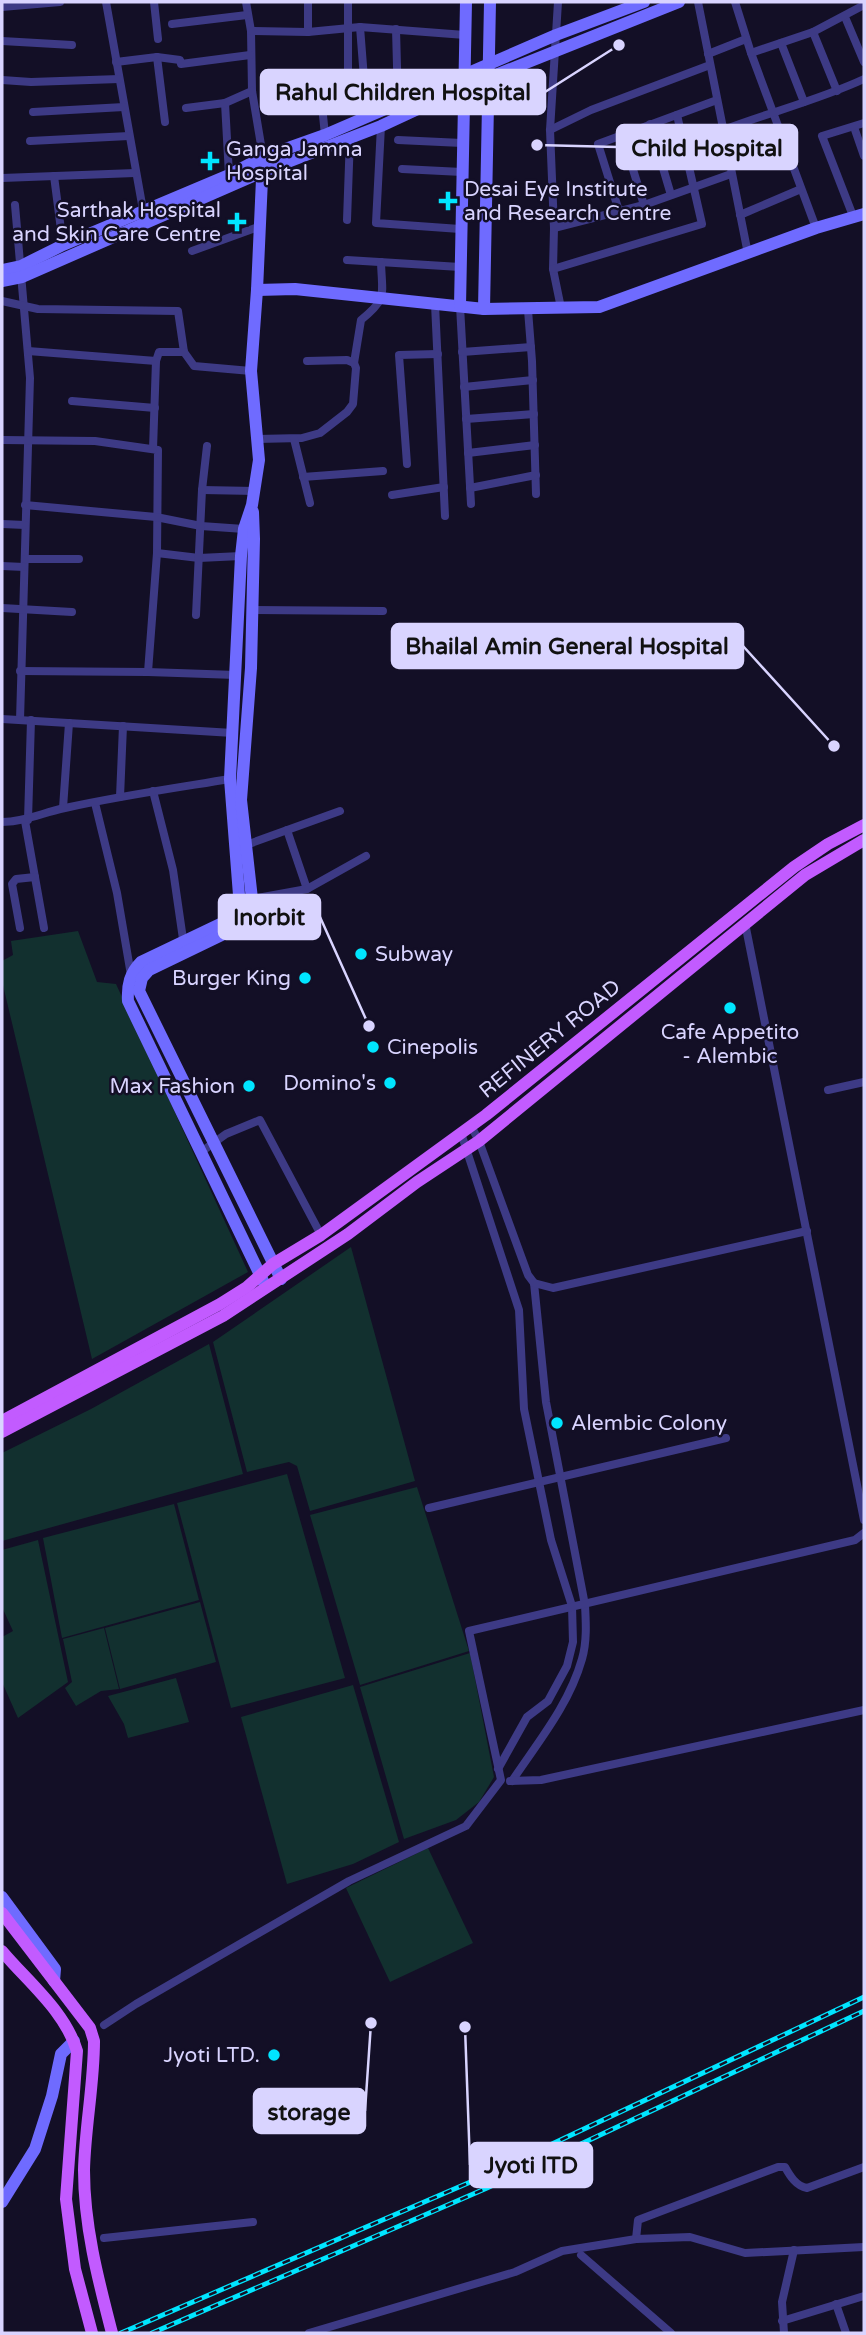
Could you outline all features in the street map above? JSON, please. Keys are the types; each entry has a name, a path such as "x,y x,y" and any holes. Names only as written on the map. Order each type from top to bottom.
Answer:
{"main road":[{"name":"REFINERY ROAD","path":"2,1428 223,1316 348,1234 417,1182 479,1141 736,924 814,853 864,825"},
{"name":"REFINERY ROAD","path":"2,1428 220,1304 273,1264 321,1235 466,1129 736,924 816,867 864,840"},
{"path":"2,1913 90,2028 94,2042 84,2170 95,2271 112,2333"},
{"path":"2,1951 56,2011 74,2041 77,2065 66,2199 75,2269 92,2333"}],"street":[{"path":"2,7 60,2"},
{"path":"106,2 143,210"},
{"path":"154,2 158,39"},
{"path":"246,2 251,31 252,91 263,157 251,371 259,460 241,556 230,779 240,908 231,919 184,946 149,971 142,978 139,991 281,1279"},
{"path":"307,2 307,32"},
{"path":"325,135 320,86 348,86 348,2"},
{"path":"466,2 460,306 471,504"},
{"path":"484,309 489,2"},
{"path":"558,2 550,130 553,269 561,308"},
{"path":"2,281 262,172 381,126 463,82 488,64 644,2"},
{"path":"2,270 22,272 63,245 229,175 263,157 325,135 398,103 463,82 488,78 679,2"},
{"path":"698,2 748,254"},
{"path":"735,2 751,53 816,228"},
{"path":"751,53 813,32 864,5"},
{"path":"172,24 247,15"},
{"path":"845,17 864,62"},
{"path":"251,31 307,32 360,27 465,35"},
{"path":"360,27 367,117"},
{"path":"396,29 398,103"},
{"path":"813,32 837,91"},
{"path":"708,54 746,39"},
{"path":"2,41 72,45"},
{"path":"781,43 804,102"},
{"path":"116,62 158,57 180,60 181,64 250,55"},
{"path":"158,57 165,122"},
{"path":"550,130 592,110 710,65"},
{"path":"2,80 31,82 119,79"},
{"path":"723,130 772,111 837,91 864,79"},
{"path":"186,108 225,103 252,91"},
{"path":"619,211 598,144 717,100"},
{"path":"225,103 229,175"},
{"path":"33,112 124,107"},
{"path":"553,269 702,224 677,115"},
{"path":"257,290 295,289 484,309 599,307 756,249 859,215 822,136 864,123"},
{"path":"650,124 671,195"},
{"path":"381,126 376,223 460,229"},
{"path":"854,127 864,156"},
{"path":"622,134 644,205"},
{"path":"30,141 129,136"},
{"path":"347,220 350,137"},
{"path":"398,140 462,143"},
{"path":"402,169 462,172"},
{"path":"2,178 135,173"},
{"path":"554,228 644,205 732,174"},
{"path":"54,176 63,245"},
{"path":"740,215 801,189"},
{"path":"15,205 28,351 20,720"},
{"path":"192,251 261,226"},
{"path":"346,260 460,267"},
{"path":"257,439 311,437 351,408 355,399 354,363 360,320 379,306 382,298 381,262"},
{"path":"2,301 38,309 178,311 184,352 194,366 251,371"},
{"path":"435,304 445,516"},
{"path":"528,310 536,494"},
{"path":"462,352 531,347"},
{"path":"28,351 156,361"},
{"path":"153,449 156,361 159,352 184,352"},
{"path":"407,464 399,355 438,354"},
{"path":"307,361 346,360 354,363"},
{"path":"464,387 533,380"},
{"path":"72,401 155,408"},
{"path":"466,419 534,414"},
{"path":"293,439 310,503"},
{"path":"2,440 95,441 158,450 157,553 148,671"},
{"path":"468,453 535,445"},
{"path":"196,615 202,490 207,446"},
{"path":"303,477 383,471"},
{"path":"470,488 536,475"},
{"path":"392,495 444,487"},
{"path":"202,490 254,491"},
{"path":"26,505 156,517 201,526 244,529"},
{"path":"131,975 141,962 243,923 249,913 252,899 241,800 253,610 252,505"},
{"path":"2,524 25,525"},
{"path":"157,553 199,558 241,556"},
{"path":"2,566 79,559"},
{"path":"2,608 72,612"},
{"path":"253,610 383,611"},
{"path":"20,671 148,671 236,675"},
{"path":"2,719 233,733"},
{"path":"31,720 26,820 44,928"},
{"path":"63,808 69,723"},
{"path":"120,797 123,726"},
{"path":"2,822 26,820 63,808 120,797 230,779"},
{"path":"153,791 173,870 184,946"},
{"path":"95,803 117,893 131,975 128,1001 267,1289"},
{"path":"246,845 340,811"},
{"path":"287,830 307,889"},
{"path":"252,899 307,889 366,856"},
{"path":"20,928 12,884 16,879 35,877"},
{"path":"736,924 807,1231 864,1520"},
{"path":"828,1090 864,1082"},
{"path":"201,1153 212,1143 260,1119 321,1235"},
{"path":"466,1129 479,1141 528,1275 534,1283 545,1402 585,1605 583,1658 576,1676 552,1724 512,1781"},
{"path":"466,1129 467,1149 519,1310 524,1409 551,1540 572,1606 573,1642 567,1666 548,1701 527,1717 498,1769"},
{"path":"534,1283 553,1288 807,1231"},
{"path":"429,1508 540,1484 726,1438"},
{"path":"104,2025 349,1881 466,1826 500,1780 469,1631 855,1540 864,1533"},
{"path":"500,1780 541,1780 864,1710"},
{"path":"2,1897 55,1969 54,1981"},
{"path":"2,2202 35,2149 52,2096 61,2054 74,2041"},
{"path":"636,2239 638,2220 778,2167 785,2167 801,2187 807,2188 864,2166"},
{"path":"104,2238 253,2222"},
{"path":"309,2333 515,2272 562,2251 636,2239 691,2237 745,2253 864,2247"},
{"path":"784,2333 782,2302 794,2250"},
{"path":"581,2255 671,2333"},
{"path":"782,2320 864,2296"},
{"path":"836,2304 846,2333"}],"green space":[{"path":"78,931 97,982 116,984 248,1272 92,1359 2,981 2,961 13,955 11,941"},
{"path":"351,1247 415,1481 310,1511 297,1466 289,1462 247,1472 213,1342"},
{"path":"209,1344 243,1474 2,1541 2,1453 91,1409"},
{"path":"287,1474 345,1678 231,1708 177,1503"},
{"path":"417,1487 469,1651 360,1685 310,1515"},
{"path":"174,1504 199,1600 62,1638 43,1538"},
{"path":"38,1540 68,1682 18,1718 2,1682 2,1637 13,1631 2,1607 2,1550"},
{"path":"200,1602 216,1662 120,1689 105,1628"},
{"path":"104,1628 119,1689 101,1691 76,1706 65,1688 72,1682 63,1639"},
{"path":"470,1653 494,1777 479,1802 456,1820 404,1839 360,1687"},
{"path":"176,1678 189,1722 128,1738 124,1724 108,1696"},
{"path":"353,1685 399,1842 353,1864 287,1884 241,1717"},
{"path":"428,1848 473,1943 390,1982 346,1888"}],"railway":[{"path":"121,2333 482,2177 864,1997"},
{"path":"152,2333 487,2188 864,2011"}],"place":[{"name":"Rahul Children Hospital","path":"619,45"},
{"name":"Child Hospital","path":"537,145"},
{"name":"Ganga Jamna Hospital","path":"210,161"},
{"name":"Desai Eye Institute and Research Centre","path":"448,201"},
{"name":"Sarthak Hospital and Skin Care Centre","path":"237,222"},
{"name":"Bhailal Amin General Hospital","path":"834,746"},
{"name":"Subway","path":"361,954"},
{"name":"Burger King","path":"305,978"},
{"name":"Cafe Appetito - Alembic","path":"730,1008"},
{"name":"Inorbit","path":"369,1026"},
{"name":"Cinepolis","path":"373,1047"},
{"name":"Domino's","path":"390,1083"},
{"name":"Max Fashion","path":"249,1086"},
{"name":"Alembic Colony","path":"557,1423"},
{"name":"storage","path":"371,2023"},
{"name":"Jyoti lTD","path":"465,2027"},
{"name":"Jyoti LTD.","path":"274,2055"}]}
